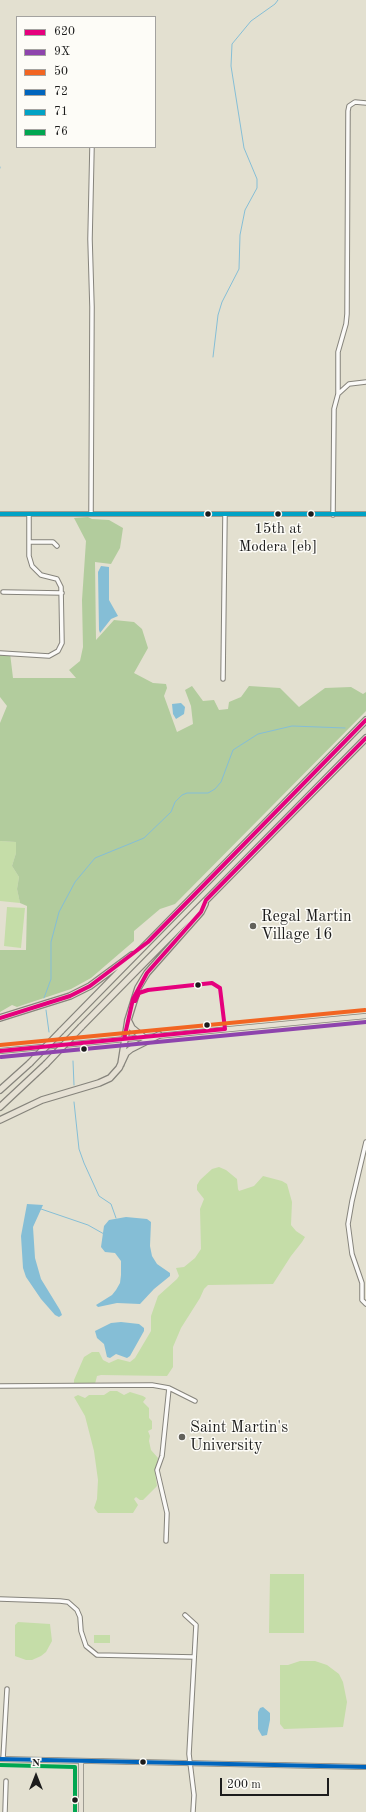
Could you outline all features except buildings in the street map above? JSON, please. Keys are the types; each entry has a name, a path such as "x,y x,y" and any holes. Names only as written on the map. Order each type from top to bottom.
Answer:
{"highway":[{"path":"0,1090 30,1063 366,720"},
{"path":"0,1107 46,1064 366,738"},
{"path":"121,1064 128,1020 138,988 147,973 201,912 206,900"},
{"path":"0,1018 70,996 90,986 148,942"},
{"path":"128,1020 132,1028 143,1037"},
{"path":"0,1120 42,1100 99,1083 110,1078 121,1064 126,1053 159,1035"}],"main road":[{"path":"0,1051 366,1016"},
{"path":"2,1759 366,1767"},
{"path":"80,1812 81,1761"}],"street":[{"path":"333,515 334,409 338,394 338,352 346,324 347,314 348,108 355,102 366,103"},
{"path":"91,514 92,307 90,239 92,148"},
{"path":"338,394 349,384 366,382"},
{"path":"0,514 366,514"},
{"path":"0,653 49,656 58,651 62,643 61,587 57,579 41,574 32,566 29,556 29,514"},
{"path":"223,679 225,514"},
{"path":"29,542 52,542 57,546"},
{"path":"3,592 62,593"},
{"path":"366,1142 348,1224 350,1246 362,1283 362,1300 366,1304"},
{"path":"0,1386 152,1385 169,1388 195,1401"},
{"path":"166,1541 167,1513 157,1470 162,1456 169,1388"},
{"path":"0,1599 60,1600 68,1602 77,1610 83,1641 92,1652 97,1655 194,1657"},
{"path":"185,1615 196,1625 189,1762 194,1795 193,1812"},
{"path":"2,1759 7,1689"},
{"path":"5,1812 6,1781"}],"green space":[{"path":"88,517 92,519 109,520 123,528 120,548 111,564 95,562 96,640 114,620 134,622 142,629 148,648 134,673 153,683 166,684 167,688 164,696 177,732 193,724 191,706 185,690 192,686 203,701 214,700 219,710 228,709 229,702 241,697 249,686 280,688 299,707 325,688 351,687 363,694 366,692 366,711 175,904 160,909 134,931 134,941 91,978 71,989 17,1007 12,1005 0,1012 0,950 26,950 27,906 20,903 17,889 19,877 12,866 16,853 16,842 0,841 0,723 7,706 0,697 0,653 10,653 13,678 76,678 69,670 80,661 83,647 82,600 86,541 74,518"},
{"path":"0,841 16,842 16,853 12,866 19,877 17,889 20,903 0,901"},
{"path":"7,907 25,908 21,948 4,946"},
{"path":"219,1167 226,1170 237,1179 239,1191 254,1186 263,1176 282,1181 287,1184 292,1202 291,1225 296,1231 305,1237 302,1242 273,1284 208,1285 204,1289 181,1328 173,1347 173,1367 167,1376 101,1375 97,1376 95,1384 74,1384 74,1380 84,1357 92,1352 99,1352 103,1360 109,1363 118,1359 130,1362 135,1358 151,1331 151,1316 158,1296 179,1276 176,1268 184,1267 195,1258 201,1249 200,1209 204,1199 197,1190 197,1185 200,1180 212,1169"},
{"path":"110,1391 117,1391 124,1395 130,1392 146,1398 143,1402 149,1408 149,1418 152,1421 152,1429 148,1431 151,1450 158,1458 155,1472 157,1486 143,1500 136,1497 134,1499 138,1505 133,1513 98,1513 94,1508 97,1499 98,1480 94,1451 85,1416 74,1397 78,1395 85,1398 89,1395 104,1395"},
{"path":"270,1574 304,1574 304,1633 269,1633"},
{"path":"18,1622 50,1624 52,1641 46,1652 41,1656 32,1660 26,1660 15,1656 15,1625"},
{"path":"94,1635 110,1635 110,1643 94,1643"},
{"path":"300,1661 315,1661 327,1665 339,1674 343,1682 347,1702 343,1727 284,1729 280,1724 280,1665 288,1665"}],"water":[{"path":"101,566 109,567 109,600 118,616 111,619 100,633 98,572"},
{"path":"181,703 185,707 184,714 176,719 173,714 172,704"},
{"path":"27,1204 43,1205 33,1227 35,1258 41,1279 60,1310 62,1315 59,1317 55,1315 41,1299 26,1277 23,1268 21,1236"},
{"path":"126,1217 147,1219 151,1222 150,1246 152,1256 157,1264 170,1273 170,1276 154,1289 140,1304 117,1303 98,1307 96,1305 112,1295 116,1290 120,1283 121,1275 121,1261 115,1253 105,1252 101,1247 104,1226 109,1220"},
{"path":"121,1322 139,1324 144,1328 144,1331 130,1356 127,1358 116,1354 110,1358 107,1357 104,1344 97,1338 95,1331 111,1323"},
{"path":"263,1707 270,1713 270,1720 267,1735 262,1736 258,1729 258,1712 260,1708"}],"waterway":[{"path":"213,357 218,315 222,302 239,269 240,235 245,210 257,188 257,179 244,148 231,66 232,44 251,21 275,4 278,0"},
{"path":"44,998 51,979 51,942 59,912 75,882 95,858 144,838 171,812 175,802 182,795 187,793 208,793 215,789 221,782 233,750 258,734 292,726 345,728"},
{"path":"46,1010 49,1032"},
{"path":"73,1061 74,1085"},
{"path":"74,1102 79,1149 84,1163 99,1196 111,1204 116,1218"},
{"path":"41,1209 88,1225 104,1234"}],"transit line":[{"name":"71","path":"0,514 366,514"},
{"name":"620","path":"0,1018 70,996 90,986 148,942 366,720"},
{"name":"620","path":"124,1039 133,999 147,973 201,912 206,900 366,738"},
{"name":"620","path":"0,1051 225,1029 220,988 212,983 148,990 139,993 135,1001"},
{"name":"50","path":"0,1045 365,1010"},
{"name":"9X","path":"1,1057 366,1022"},
{"name":"72","path":"0,1759 366,1767"},
{"name":"76","path":"0,1765 75,1767 75,1812"}],"place":[{"name":"15th at Modera [eb]","path":"278,514"},
{"name":"Regal Martin Village 16","path":"253,926"},
{"name":"Saint Martin's University","path":"182,1437"}]}
